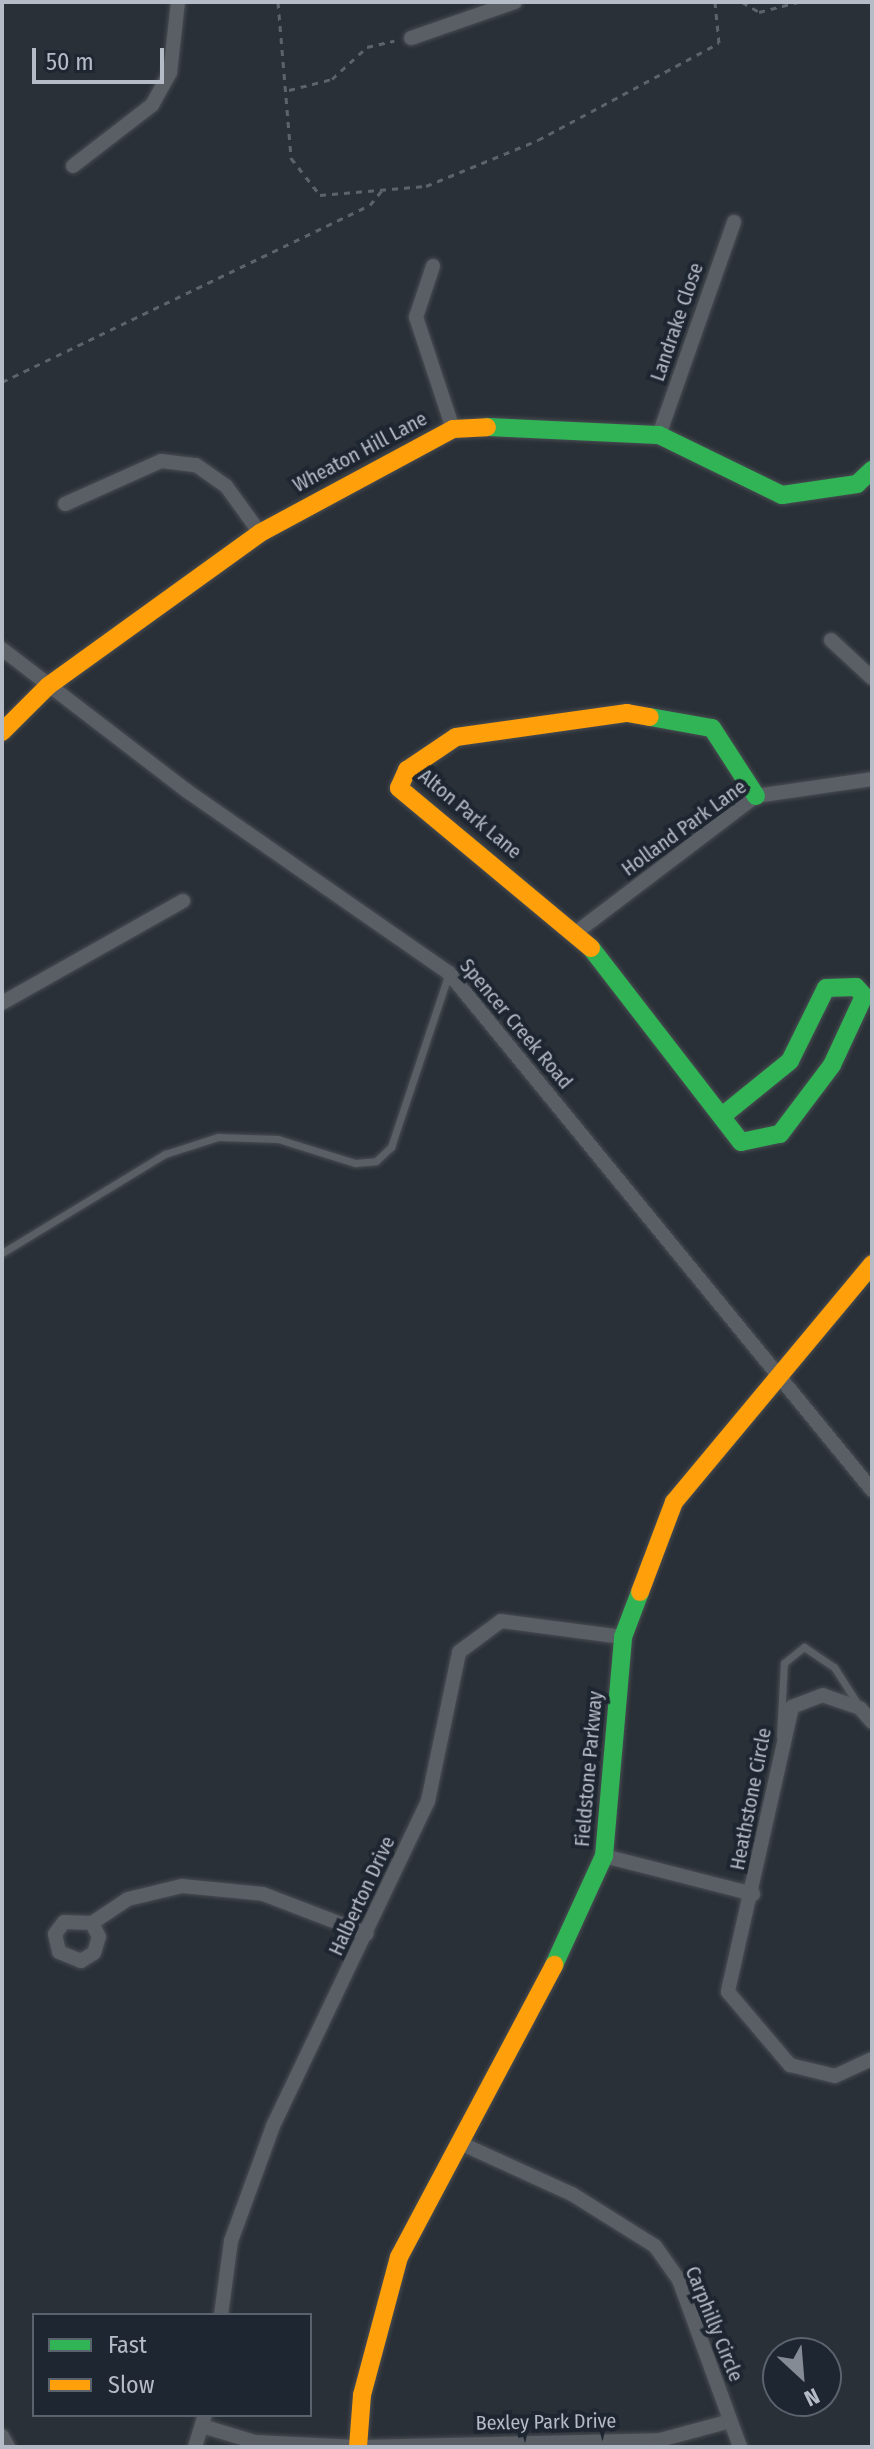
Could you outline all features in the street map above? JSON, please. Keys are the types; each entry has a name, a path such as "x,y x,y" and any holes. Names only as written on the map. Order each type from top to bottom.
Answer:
{"street":[{"path":"73,166 152,105 170,73 178,2"},
{"path":"411,38 515,2"},
{"name":"Landrake Close","path":"659,435 734,222"},
{"path":"433,266 416,317 453,429"},
{"name":"Wheaton Hill Lane","path":"2,732 48,686 260,533 453,429 532,424 659,435 782,495 857,484 872,470"},
{"path":"65,504 161,461 196,465 226,486 260,533"},
{"path":"831,640 872,678"},
{"name":"Spencer Creek Road","path":"2,649 48,686 449,973 601,1153 736,1331 782,1373 872,1490"},
{"name":"Alton Park Lane","path":"722,1116 790,1061 826,988 856,987 864,996 832,1065 780,1134 741,1142 578,931 399,788 407,770 456,737 627,713 712,728 756,796"},
{"name":"Holland Park Lane","path":"578,931 756,796 872,779"},
{"path":"2,1003 183,901"},
{"name":"Fieldstone Parkway","path":"358,2447 362,2395 399,2257 583,1911 604,1856 623,1637 674,1502 872,1264"},
{"name":"Halberton Drive","path":"221,2313 231,2241 273,2126 428,1801 459,1652 501,1621 623,1637"},
{"name":"Heathstone Circle","path":"860,1708 823,1695 792,1707 780,1736 753,1894 728,1992 751,2027 790,2065 835,2076 872,2059"},
{"path":"860,1708 872,1722"},
{"name":"Heathstone Circle","path":"604,1856 753,1894"},
{"path":"92,1923 128,1899 217,1885 263,1894 367,1934"},
{"name":"Carphilly Circle","path":"460,2143 572,2194 655,2246 679,2280 740,2447"},
{"path":"195,2447 204,2420"},
{"name":"Bexley Park Drive","path":"204,2420 255,2442 358,2447 660,2440 731,2421"},
{"path":"2,2436 8,2447"}],"lane":[{"path":"2,1253 165,1154 218,1137 278,1139 355,1163 376,1161 391,1147 449,973"},
{"path":"780,1736 784,1663 804,1647 834,1667 860,1708"}],"path":[{"path":"278,2 289,90 291,158 320,195 426,186 538,140 719,43 715,2"},
{"path":"742,2 759,12 798,2"},
{"path":"289,90 332,79 367,47 411,38"},
{"path":"2,382 370,205 382,190"}],"traffic: fast":[{"path":"487,427 659,435 782,495 857,484 872,470"},
{"path":"650,717 712,728 756,796"},
{"path":"591,948 741,1142 780,1134 832,1065 864,996 856,987 826,988 790,1061 722,1116"},
{"path":"554,1965 604,1856 623,1637 640,1592"}],"traffic: slow":[{"path":"2,732 48,686 260,533 453,429 487,427"},
{"path":"591,948 399,788 407,770 456,737 627,713 650,717"},
{"path":"640,1592 674,1502 872,1264"},
{"path":"358,2447 362,2395 399,2257 554,1965"}]}
